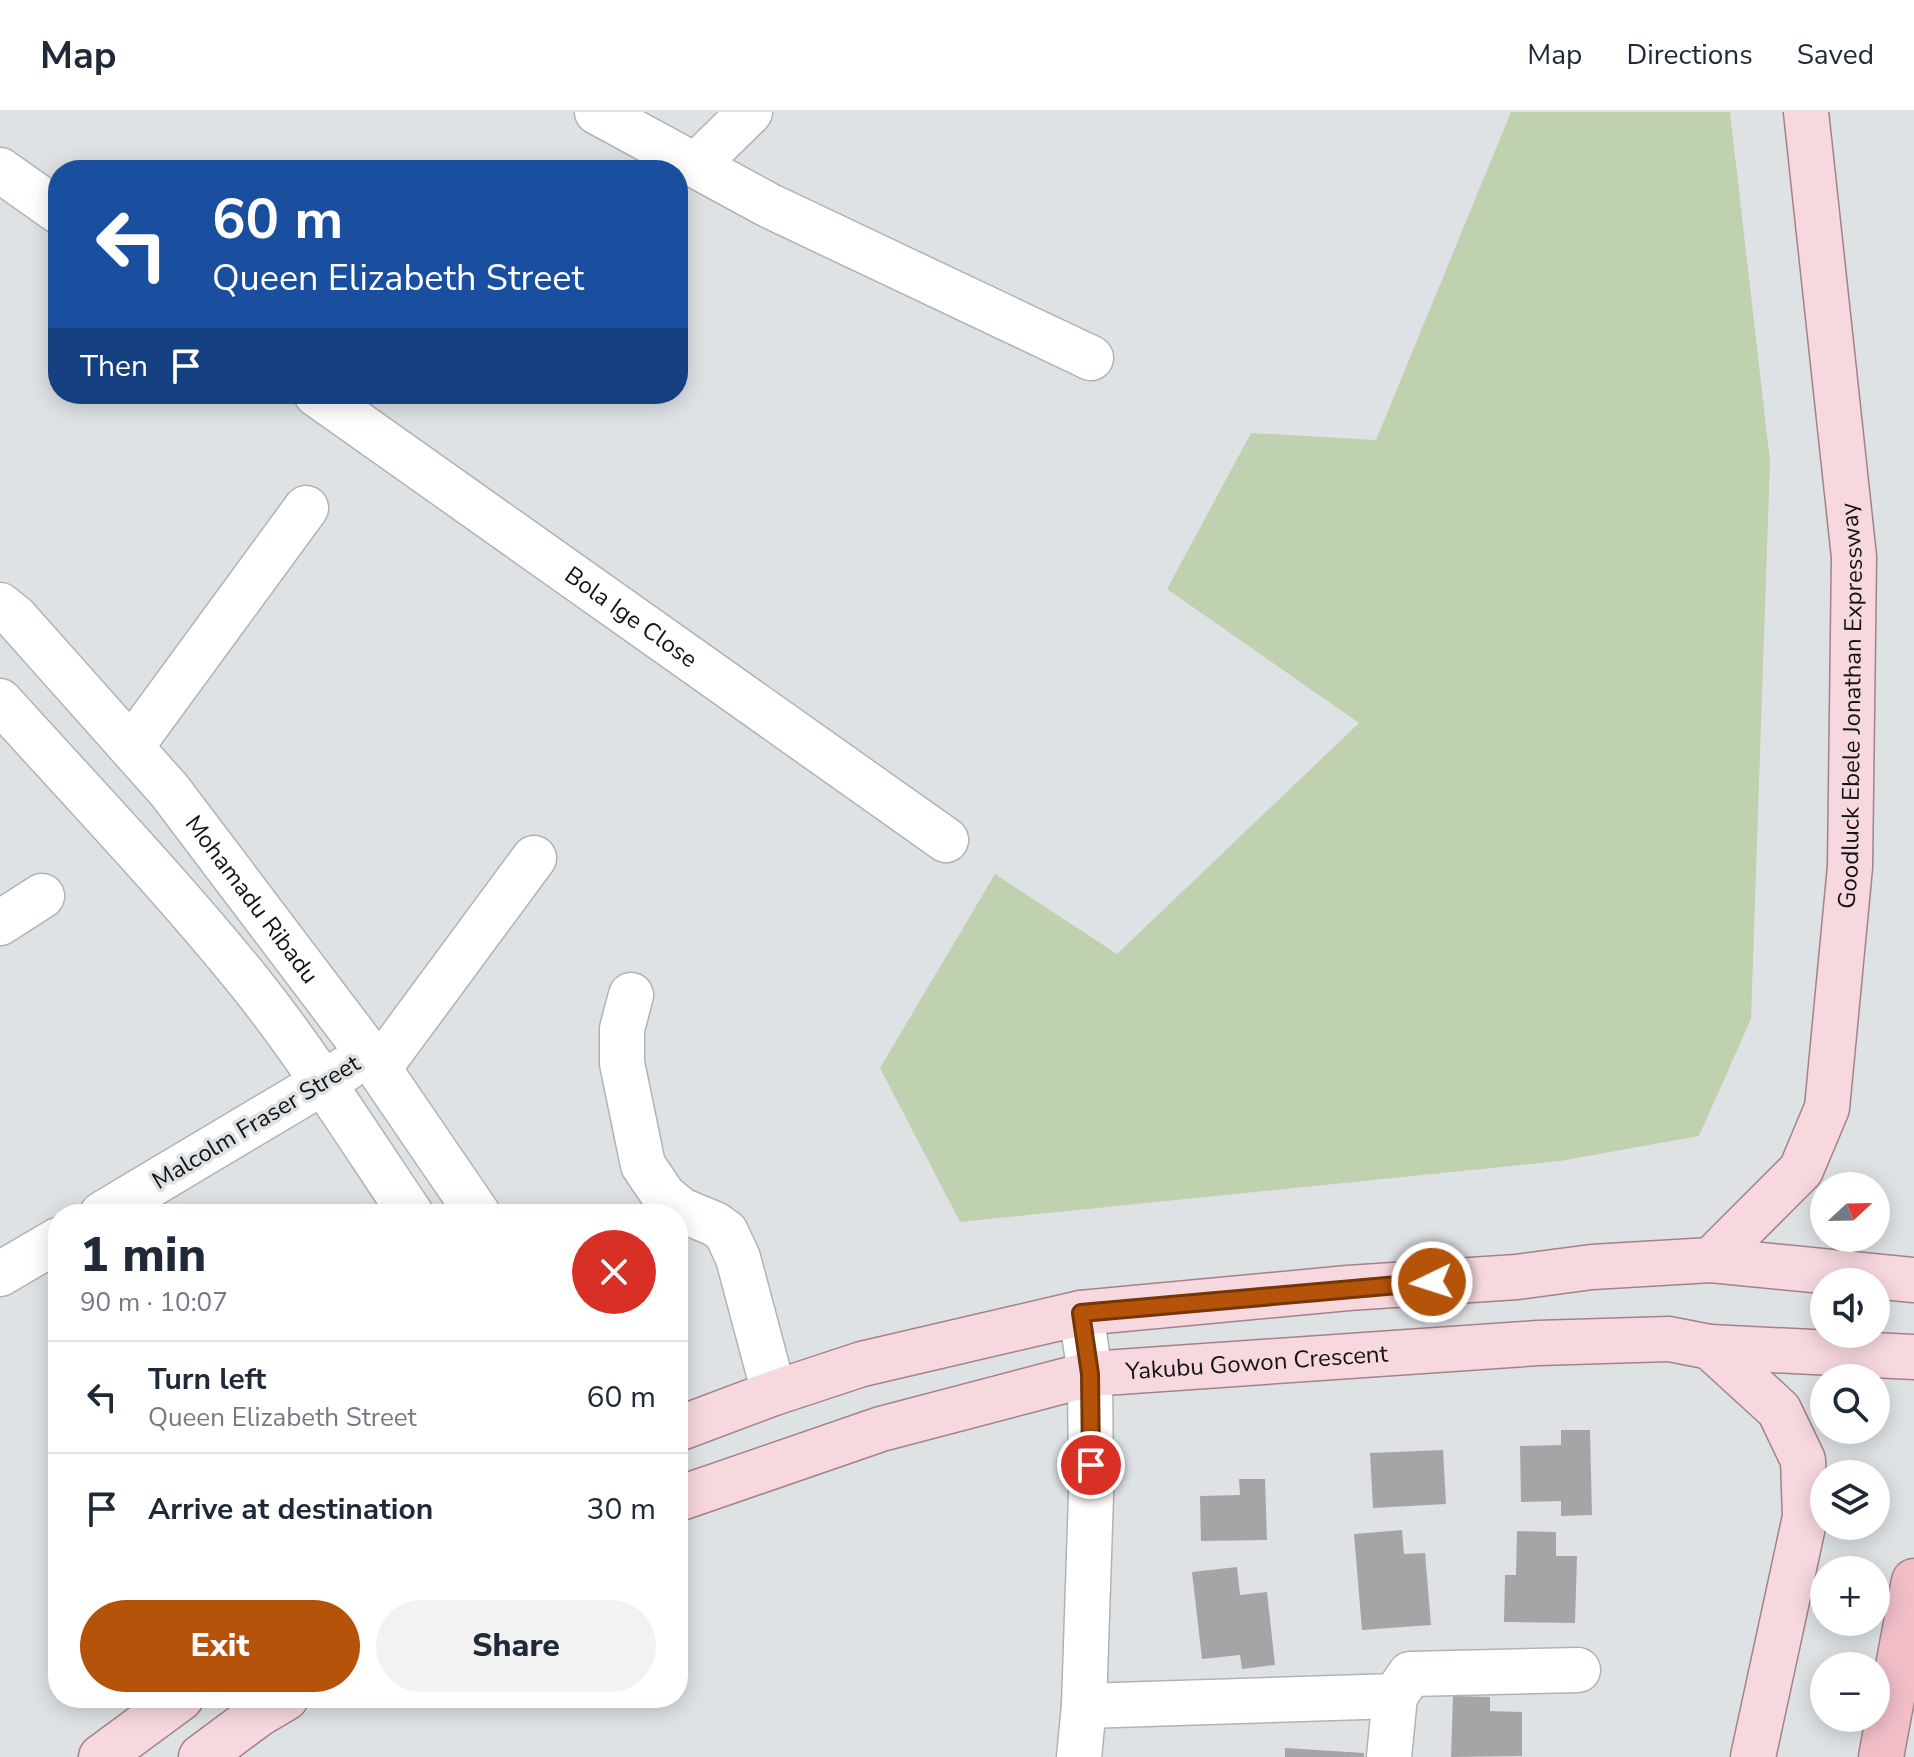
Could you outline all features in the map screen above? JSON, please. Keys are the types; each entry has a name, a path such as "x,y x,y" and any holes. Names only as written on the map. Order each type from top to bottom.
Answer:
{"highway":[{"path":"1881,1757 1914,1581"}],"main road":[{"name":"Goodluck Ebele Jonathan Expressway","path":"1711,1260 1801,1170 1827,1108 1850,867 1854,557 1806,112"},
{"path":"688,1425 862,1364 1081,1313 1348,1288 1517,1277 1592,1267 1711,1260 1914,1280"},
{"name":"Yakubu Gowon Crescent","path":"688,1496 881,1429 1090,1374 1538,1343 1669,1339 1710,1347 1914,1357"},
{"path":"1710,1347 1779,1410 1803,1460 1805,1517 1753,1757"},
{"path":"101,1757 167,1708"},
{"path":"201,1757 269,1708"}],"street":[{"path":"597,112 687,160"},
{"path":"696,165 750,112"},
{"path":"688,161 770,206 1091,358"},
{"path":"0,170 48,204"},
{"name":"Bola Ige Close","path":"330,404 946,840"},
{"path":"131,747 306,508"},
{"name":"Mohamadu Ribadu","path":"0,605 15,617 169,790 374,1061 471,1204"},
{"path":"0,701 251,984 324,1084 404,1204"},
{"name":"Malcolm Fraser Street","path":"119,1204 324,1084 374,1061 534,858"},
{"path":"0,923 42,896"},
{"path":"631,995 622,1029 622,1063 643,1165 664,1196 674,1204"},
{"path":"688,1213 726,1232 738,1258 774,1393"},
{"path":"0,1274 48,1246"},
{"path":"1079,1757 1084,1706 1091,1495 1090,1374 1081,1313"},
{"path":"1389,1757 1395,1696 1410,1674 1578,1670"},
{"path":"1084,1706 1395,1696"}],"green space":[{"path":"1511,112 1730,112 1770,461 1751,1019 1699,1136 1560,1161 960,1222 880,1068 995,874 1117,954 1359,723 1167,589 1251,433 1376,440"}],"building":[{"path":"1561,1430 1590,1430 1592,1515 1561,1516 1561,1501 1521,1502 1520,1446 1561,1445"},
{"path":"1443,1450 1446,1504 1373,1508 1370,1453"},
{"path":"1239,1479 1265,1479 1267,1540 1201,1541 1200,1496 1240,1495"},
{"path":"1402,1530 1404,1554 1425,1553 1431,1625 1362,1630 1354,1534"},
{"path":"1517,1531 1556,1532 1556,1556 1577,1556 1575,1623 1504,1622 1505,1575 1516,1575"},
{"path":"1237,1567 1240,1595 1267,1592 1275,1665 1242,1669 1240,1655 1202,1659 1192,1572"},
{"path":"1453,1696 1490,1697 1490,1711 1522,1712 1522,1756 1451,1757"},
{"path":"1285,1748 1364,1753 1364,1757 1285,1757"}],"route":[{"path":"1091,1465 1090,1374 1081,1313 1432,1282"}]}
